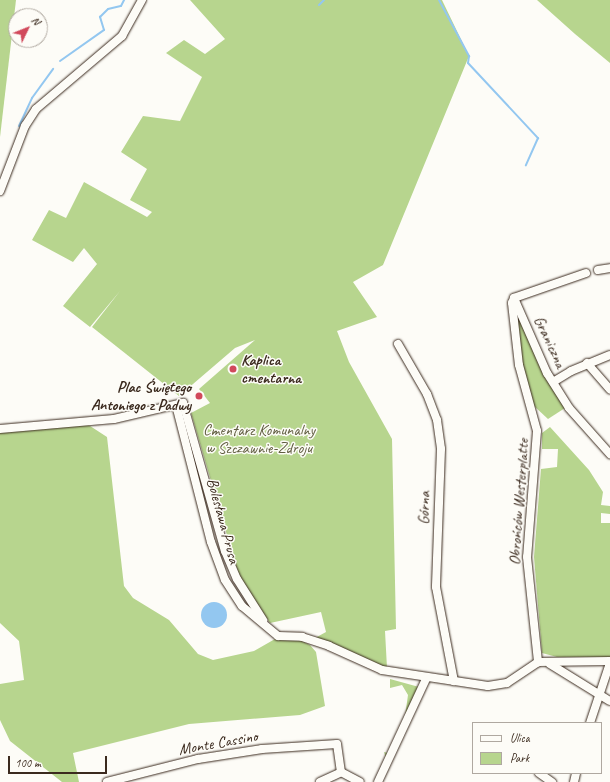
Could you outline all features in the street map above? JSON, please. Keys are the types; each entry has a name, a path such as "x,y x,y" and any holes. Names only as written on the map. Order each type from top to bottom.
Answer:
{"street":[{"path":"0,191 25,126 36,109 118,41 142,0"},
{"path":"598,270 610,268"},
{"path":"514,298 586,273"},
{"name":"Graniczna","path":"514,298 553,382 569,408 610,454"},
{"name":"Obrońców Westerplatte","path":"514,298 512,303 519,365 537,431 527,557 538,662"},
{"name":"Górna","path":"398,344 427,394 437,420 441,449 436,587 454,681"},
{"path":"553,382 587,363 610,354"},
{"name":"Graniczna","path":"587,363 610,389"},
{"path":"0,429 94,422 180,404 224,551 237,579 264,622 278,636 302,637 330,646 369,667 426,679 498,685 521,676 538,662 610,662 590,722"},
{"path":"549,663 599,692 610,701"},
{"path":"380,779 426,679"},
{"name":"Monte Cassino","path":"107,782 198,759 262,749 336,744 341,772"},
{"path":"320,782 341,772 360,782"},
{"path":"541,774 552,782"}],"green space":[{"path":"0,0 16,0 15,8 8,8 8,48 10,48 0,137"},
{"name":"Cmentarz Komunalny w Szczawnie-Zdroju","path":"190,0 442,0 469,56 383,265 353,282 377,317 337,331 349,362 392,439 396,629 385,631 387,668 315,638 326,632 321,612 270,623 239,576 191,413 210,403 199,389 255,340 235,348 179,396 92,327 120,291 90,327 63,306 97,264 84,248 73,262 32,240 49,210 66,218 84,182 147,217 152,212 130,200 147,169 121,152 143,116 180,121 202,77 166,53 184,40 205,54 225,39"},
{"path":"537,0 610,0 610,63 575,34"},
{"path":"515,306 565,408 548,419 534,406 521,360"},
{"path":"87,424 107,437 124,586 133,598 169,620 198,654 213,660 254,651 275,639 300,640 310,645 316,652 325,706 300,715 189,724 73,753 79,782 62,782 10,741 0,720 0,684 24,680 19,641 0,623 0,431"},
{"path":"550,427 589,470 603,492 601,505 610,506 610,514 601,513 601,523 610,523 610,657 557,657 542,653 534,557 541,469 557,467 558,449 542,449 542,433"},
{"path":"390,679 419,687 388,757 386,758 384,752 388,753 405,716 408,695 402,685 390,688"}],"water":[{"path":"214,602 224,605 227,615 224,625 214,628 204,625 201,615 204,605"}],"waterway":[{"path":"60,61 104,30 100,17 108,9 121,6 124,0"},
{"path":"319,5 324,0"},
{"path":"439,0 469,56 468,63 538,138 526,165"},
{"path":"19,126 32,98 53,69"}],"place":[{"name":"Kaplica cmentarna","path":"233,369"},
{"name":"Plac Świętego Antoniego z Padwy","path":"199,396"}]}
